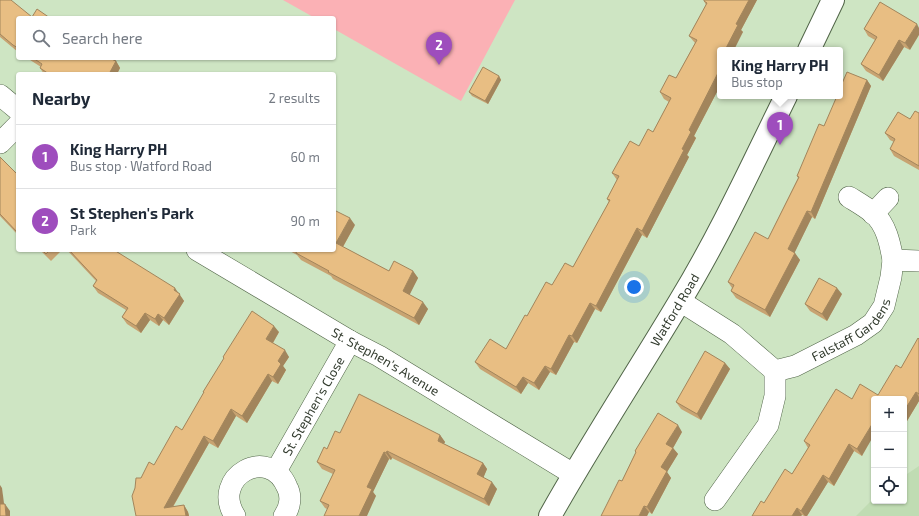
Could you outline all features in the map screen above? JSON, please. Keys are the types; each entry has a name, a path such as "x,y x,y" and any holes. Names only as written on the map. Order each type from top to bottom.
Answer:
{"main road":[{"path":"810,47 833,0"},
{"name":"Watford Road","path":"550,516 573,474 680,301 720,230 785,99"}],"street":[{"path":"0,95 16,108"},
{"path":"0,143 16,127"},
{"name":"Falstaff Gardens","path":"775,371 795,366 856,335 873,323 884,306 891,277 893,260 890,243 881,222 873,214 849,197"},
{"path":"873,214 888,198"},
{"name":"St. Stephen's Avenue","path":"200,252 350,341 379,356 573,474"},
{"path":"893,260 919,261"},
{"path":"680,301 732,334 775,371 775,396 768,426 715,500"},
{"name":"St. Stephen's Close","path":"276,471 350,341"},
{"path":"234,516 230,510 228,494 232,483 243,471 253,467 264,467 276,471 284,478 290,492 290,503 284,516"}],"shaded area":[{"path":"283,0 515,0 461,101 336,30 336,16 311,16"},
{"path":"919,466 919,516 856,516 871,501 871,504 907,504 907,474"}],"building":[{"path":"0,0 11,0 31,16 16,16 16,47 0,34"},
{"path":"749,0 736,24 738,25 727,47 717,47 717,75 689,130 691,132 682,149 684,150 642,231 637,228 596,306 590,303 572,336 569,335 551,369 545,366 534,383 523,377 516,387 475,362 490,339 506,349 546,282 552,285 565,263 573,267 610,200 607,199 619,176 612,173 630,141 639,146 648,129 653,132 671,98 660,92 669,75 676,78 697,40 689,36 707,3 704,1"},
{"path":"880,2 917,24 905,43 899,40 879,75 861,64 877,37 864,29"},
{"path":"37,9 47,16 33,16"},
{"path":"36,60 116,61 110,72 46,72 40,68 42,64"},
{"path":"483,67 499,76 485,101 469,92"},
{"path":"847,72 867,80 811,212 807,211 788,249 795,253 765,310 731,291 734,285 728,282 755,232 768,239 799,177 797,176 819,124 824,126 836,99 843,99 843,81"},
{"path":"915,111 919,113 919,166 890,149 895,139 885,133 898,112 910,119"},
{"path":"0,157 16,173 16,231 0,214"},
{"path":"336,211 350,218 336,243"},
{"path":"336,243 389,271 394,261 413,271 403,291 423,302 414,318 328,272 329,271 296,253 336,252"},
{"path":"71,252 117,252 175,288 174,290 180,294 164,318 158,314 155,319 145,313 136,326 122,317 128,308 93,286 97,280"},
{"path":"819,278 837,288 822,314 805,304"},
{"path":"252,311 274,326 266,339 285,350 278,361 281,364 273,377 268,374 242,416 231,409 213,441 204,436 164,508 184,505 186,516 136,516 132,496 136,478 141,478 149,462 154,465 176,426 182,430 224,358 223,357"},
{"path":"918,338 919,394 916,392 907,406 907,396 871,396 871,426 857,449 849,444 829,479 823,475 801,511 797,508 792,516 752,516 761,501 764,503 785,469 792,474 810,445 804,441 836,389 852,399 860,384 878,395 896,365 901,368"},
{"path":"705,351 725,363 697,414 676,402"},
{"path":"359,394 440,435 438,441 483,463 477,474 492,482 484,499 387,451 386,453 384,452 367,487 372,489 359,516 324,516 329,505 320,501 335,470 317,462 324,447 327,449 335,431 340,433"},
{"path":"658,413 678,425 666,444 673,448 661,467 667,471 647,507 644,506 639,516 601,516 619,480 622,481 636,452 635,451"},
{"path":"0,504 5,504 6,516 0,516"}],"place":[{"name":"St Stephen's Park","path":"439,65"},
{"name":"King Harry PH","path":"780,145"}]}
